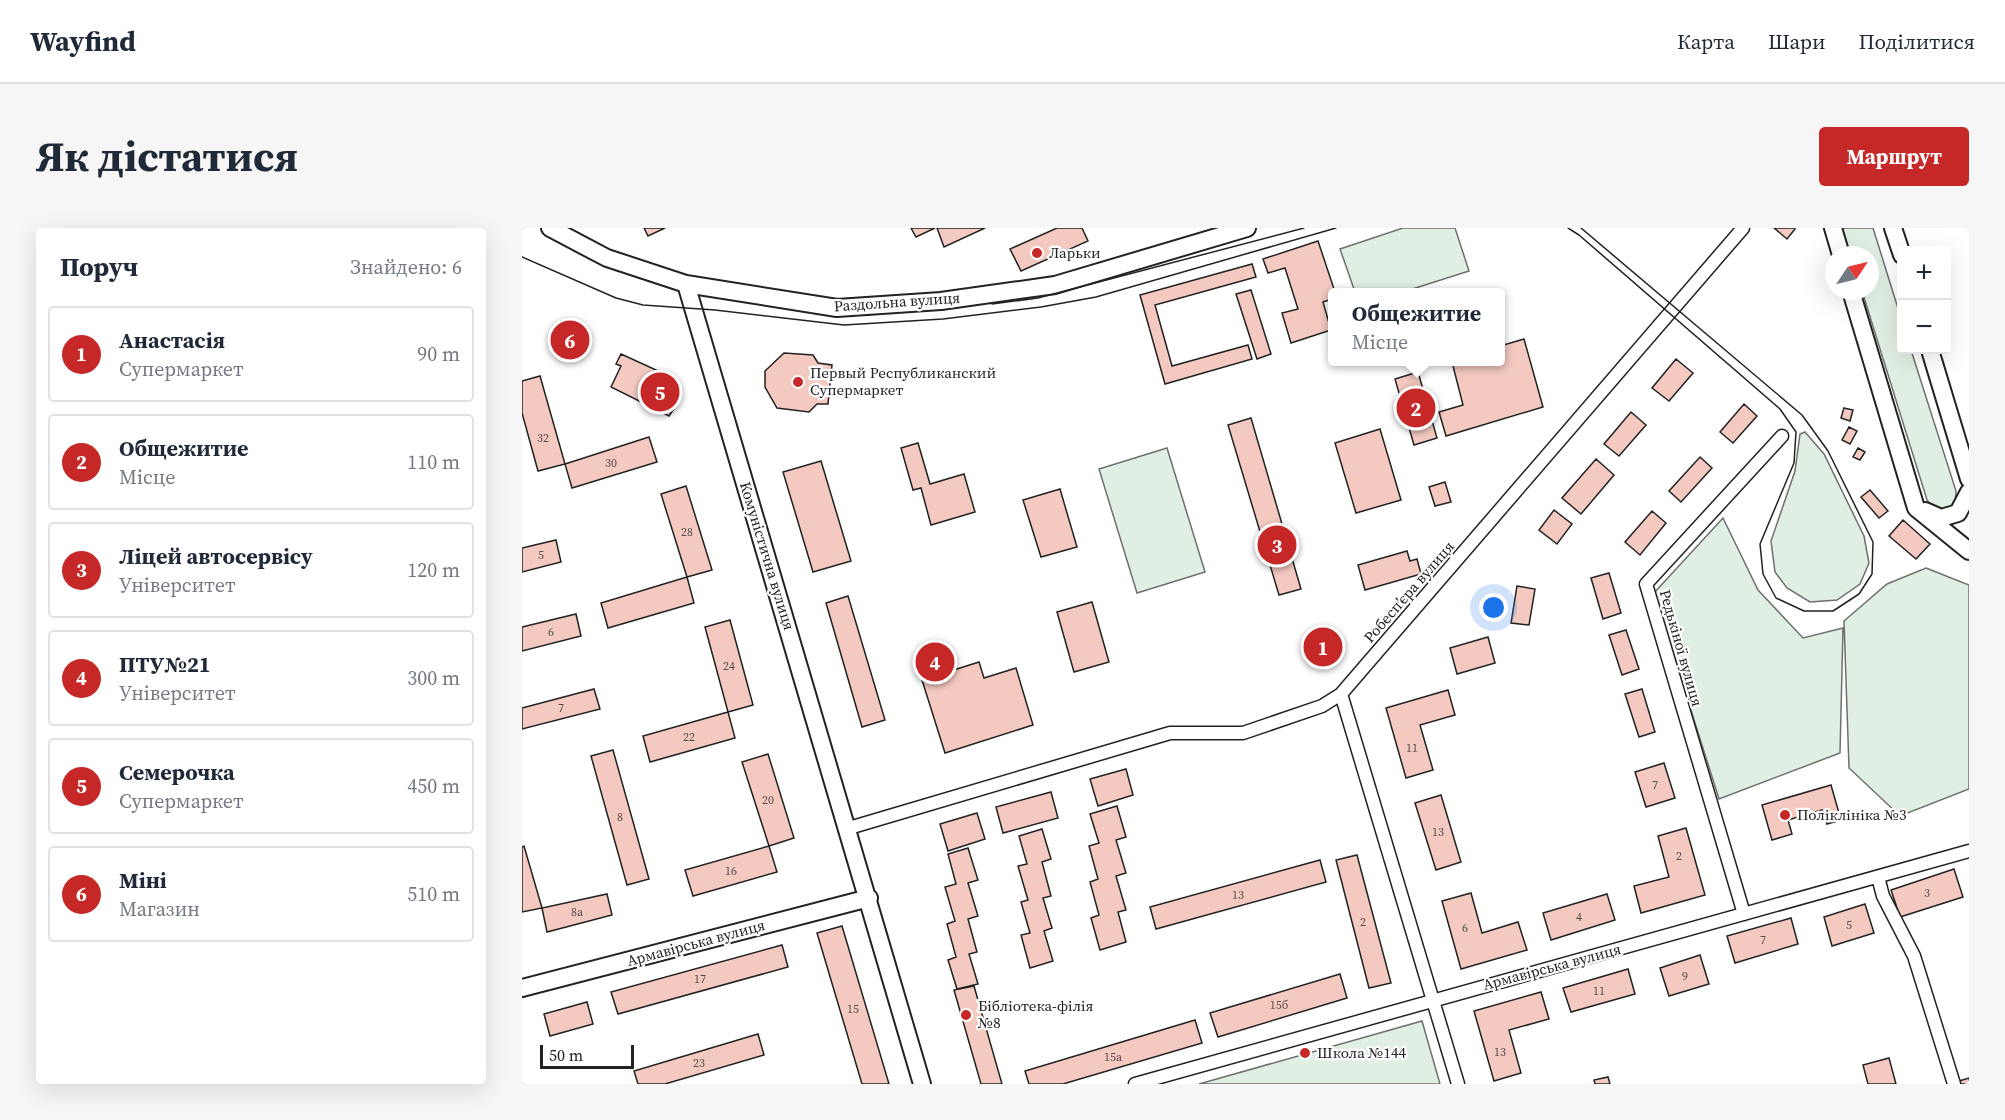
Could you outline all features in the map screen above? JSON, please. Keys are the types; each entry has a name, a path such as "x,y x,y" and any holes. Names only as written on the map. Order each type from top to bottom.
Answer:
{"street":[{"name":"Раздольна вулиця","path":"550,228 607,258 686,284 837,308 941,301 1055,285 1247,228"},
{"name":"Робесп’єра вулиця","path":"1341,694 1743,228"},
{"path":"1833,228 1838,246"},
{"path":"1893,228 1899,246"},
{"name":"Комуністична вулиця","path":"686,284 849,828 922,1084"},
{"path":"1854,300 1916,508 1969,551"},
{"path":"1931,354 1969,479"},
{"name":"Редькіної вулиця","path":"1744,914 1646,584 1782,436"},
{"path":"1916,508 1941,518 1958,513 1969,492"},
{"path":"849,828 1170,733 1237,734 1322,706 1341,694 1458,1084"},
{"name":"Армавірська вулиця","path":"1135,1084 1969,851"},
{"path":"1878,877 1883,896 1914,956 1954,1084"},
{"name":"Армавірська вулиця","path":"522,988 869,898"}],"green space":[{"path":"1403,228 1455,228 1469,271 1416,288 1354,288 1340,249"},
{"path":"1842,228 1873,228 1879,246 1847,246"},
{"path":"1879,247 1897,305 1897,354 1912,354 1956,491 1955,504 1946,511 1933,508 1927,500 1865,300 1879,300"},
{"path":"1805,432 1824,454 1864,536 1869,563 1860,584 1837,600 1810,602 1787,588 1775,572 1771,541 1795,471 1800,434"},
{"path":"1167,448 1205,572 1137,593 1099,469"},
{"path":"1723,518 1758,590 1803,638 1843,628 1840,753 1719,799 1654,593"},
{"path":"1926,568 1969,585 1969,789 1900,816 1849,768 1844,621 1887,584"},
{"path":"1422,1021 1440,1084 1199,1084"}],"building":[{"path":"644,228 665,228 648,236"},
{"path":"911,228 935,228 916,237"},
{"path":"937,228 985,228 944,247"},
{"name":"Ларьки","path":"1057,228 1082,228 1088,241 1021,271 1010,249"},
{"path":"1774,228 1794,228 1795,229 1787,239"},
{"path":"1318,241 1334,288 1328,288 1328,300 1323,302 1328,320 1328,331 1291,343 1282,313 1298,309 1285,268 1268,273 1263,259"},
{"path":"1252,264 1256,277 1155,305 1172,366 1248,345 1252,359 1165,384 1140,295"},
{"path":"1251,290 1271,354 1257,359 1236,294"},
{"path":"564,327 583,335 576,353 557,346"},
{"path":"1524,339 1543,407 1446,436 1439,412 1463,405 1453,366 1505,366 1505,345"},
{"name":"Первый Республиканский Супермаркет","path":"784,353 813,355 818,363 832,365 828,404 817,404 809,412 777,408 765,387 765,371"},
{"path":"621,354 665,374 669,382 678,388 679,401 669,416 611,387 621,366 616,364"},
{"path":"1676,359 1693,373 1669,401 1652,388"},
{"path":"1418,372 1437,438 1414,445 1395,379"},
{"path":"540,376 565,464 538,471 522,413 522,381"},
{"path":"1744,404 1757,416 1733,443 1720,432"},
{"path":"1844,408 1853,410 1850,421 1841,418"},
{"path":"1631,412 1646,425 1619,456 1604,444"},
{"path":"1251,418 1301,589 1279,595 1228,425"},
{"path":"1849,427 1857,431 1850,444 1842,440"},
{"path":"1380,429 1401,500 1356,513 1335,443"},
{"path":"649,437 657,462 572,488 565,464"},
{"path":"918,443 930,484 964,474 975,512 931,525 921,488 913,490 901,448"},
{"path":"1858,448 1865,452 1860,460 1853,457"},
{"path":"1700,457 1712,468 1681,502 1669,491"},
{"path":"1596,459 1614,475 1581,514 1562,498"},
{"path":"821,461 851,561 813,572 783,472"},
{"path":"1445,482 1451,502 1435,506 1429,487"},
{"path":"686,486 712,570 687,577 661,494"},
{"path":"1060,489 1077,547 1041,557 1023,500"},
{"path":"1870,490 1888,511 1879,518 1861,497"},
{"path":"1554,510 1572,524 1557,544 1539,530"},
{"path":"1652,511 1666,523 1640,555 1625,542"},
{"path":"1903,520 1930,544 1916,559 1889,536"},
{"path":"556,540 561,562 522,572 522,548"},
{"path":"1407,551 1410,561 1417,559 1421,574 1365,590 1358,565"},
{"path":"1609,573 1621,613 1603,619 1591,578"},
{"path":"687,577 694,603 608,628 601,603"},
{"path":"1517,586 1535,589 1529,625 1511,623"},
{"path":"848,596 885,720 862,727 826,603"},
{"path":"1092,602 1109,662 1074,672 1057,612"},
{"path":"576,614 581,636 522,651 522,627"},
{"path":"730,620 753,705 728,712 705,627"},
{"path":"1626,630 1639,669 1622,675 1609,635"},
{"path":"1488,637 1495,663 1457,674 1450,648"},
{"path":"979,662 984,678 1016,668 1033,725 945,753 922,680"},
{"path":"594,689 600,709 522,729 522,708"},
{"path":"1642,689 1655,732 1639,737 1625,694"},
{"path":"1448,690 1455,715 1420,725 1433,770 1406,778 1386,708"},
{"path":"728,712 735,738 650,762 643,736"},
{"path":"613,750 649,879 627,885 591,756"},
{"path":"768,754 794,838 769,846 742,762"},
{"path":"1664,763 1675,798 1646,807 1635,772"},
{"path":"1126,769 1133,795 1098,806 1090,779"},
{"name":"Поліклініка №3","path":"1831,785 1841,820 1827,824 1822,810 1788,820 1792,834 1772,840 1762,805"},
{"path":"1051,792 1058,818 1003,833 996,807"},
{"path":"1441,795 1461,862 1436,870 1415,803"},
{"path":"1117,806 1126,837 1116,840 1126,873 1116,876 1126,910 1118,912 1126,942 1100,950 1091,918 1099,915 1090,882 1098,879 1089,846 1099,843 1090,814"},
{"path":"977,813 985,839 948,851 940,824"},
{"path":"1686,828 1705,895 1641,913 1634,886 1669,877 1658,836"},
{"path":"1042,829 1051,859 1042,862 1051,896 1043,898 1052,928 1044,931 1053,961 1030,968 1021,935 1030,933 1021,902 1028,900 1018,866 1027,864 1019,836"},
{"path":"524,846 542,908 522,912 522,847"},
{"path":"769,846 777,872 693,896 685,870"},
{"path":"968,848 978,880 968,883 978,916 968,919 977,952 969,954 978,984 957,989 948,960 956,957 947,924 955,921 945,887 956,884 948,854"},
{"path":"1357,855 1391,983 1369,988 1336,860"},
{"path":"1320,860 1326,882 1156,929 1150,907"},
{"path":"1954,869 1963,897 1900,917 1891,890"},
{"path":"1471,893 1482,933 1518,922 1527,950 1461,969 1442,901"},
{"path":"607,894 612,915 547,932 542,908"},
{"path":"1607,894 1615,920 1551,940 1543,913"},
{"path":"1865,904 1874,933 1832,946 1824,917"},
{"path":"1791,918 1798,944 1735,963 1727,936"},
{"path":"842,926 889,1084 862,1084 817,933"},
{"path":"782,945 788,967 618,1014 611,992"},
{"path":"1700,955 1709,984 1669,996 1660,968"},
{"path":"1628,969 1635,994 1571,1012 1563,988"},
{"path":"1340,974 1347,998 1218,1037 1210,1013"},
{"path":"974,986 1002,1084 981,1084 954,990"},
{"path":"1541,992 1549,1019 1509,1030 1521,1073 1494,1081 1474,1011"},
{"path":"587,1002 593,1024 550,1036 544,1014"},
{"path":"1195,1020 1202,1043 1063,1084 1029,1084 1025,1071"},
{"path":"758,1034 764,1055 665,1084 638,1084 634,1071"},
{"path":"1889,1058 1896,1084 1868,1084 1863,1065"},
{"path":"1608,1077 1610,1084 1595,1084 1594,1080"},
{"path":"1969,1078 1969,1084 1960,1084 1959,1081"}],"tram line":[{"path":"992,304 1038,298 1304,228"},
{"path":"522,257 616,298 643,305 715,310 844,325 943,319 1041,307 1096,297 1336,228"},
{"path":"1568,228 1579,235 1780,409 1796,432 1794,463 1760,544 1763,574 1776,598 1804,611 1833,611 1859,594 1872,574 1873,542 1828,451 1802,415 1581,228"}],"place":[{"name":"Ларьки","path":"1037,253"},
{"name":"Міні","path":"570,340"},
{"name":"Первый Республиканский Супермаркет","path":"798,382"},
{"name":"Семерочка","path":"660,392"},
{"name":"Общежитие","path":"1416,408"},
{"name":"Ліцей автосервісу","path":"1277,545"},
{"name":"Анастасія","path":"1323,647"},
{"name":"ПТУ№21","path":"935,662"},
{"name":"Поліклініка №3","path":"1785,815"},
{"name":"Бібліотека-філія №8","path":"966,1015"},
{"name":"Школа №144","path":"1305,1053"}]}
